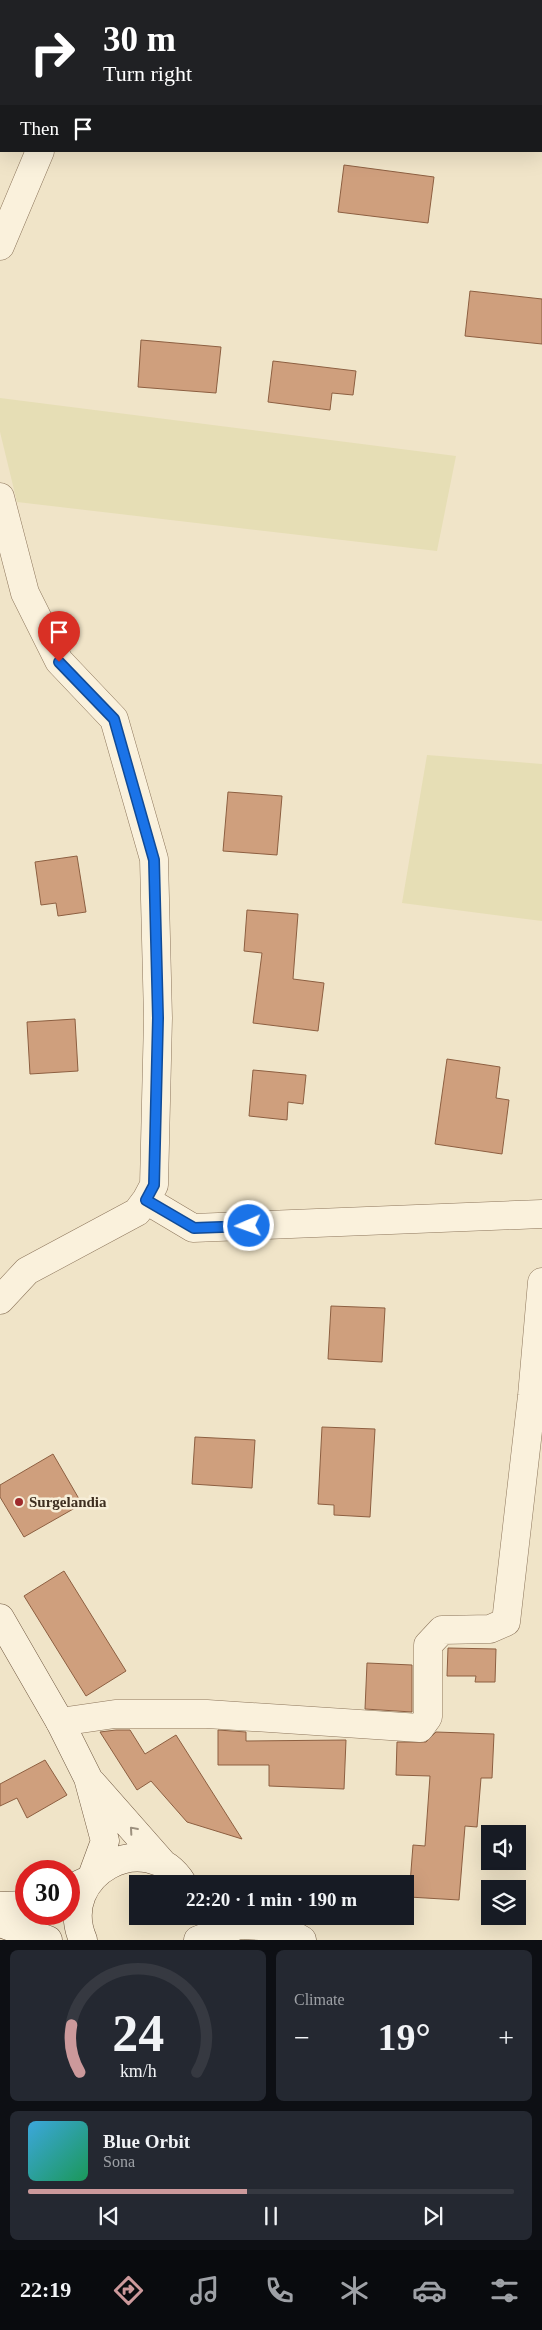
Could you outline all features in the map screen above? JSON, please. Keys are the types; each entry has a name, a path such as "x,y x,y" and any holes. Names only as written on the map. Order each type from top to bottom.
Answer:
{"street":[{"path":"1,242 40,152"},
{"path":"0,497 24,593 59,662 114,719 154,860 158,1018 154,1185 146,1200 137,1212 27,1271 0,1300"},
{"path":"146,1200 194,1228 542,1214"},
{"path":"60,1722 115,1714 207,1714 420,1728 428,1717 428,1645 442,1630 490,1629 506,1622 532,1396 542,1282"},
{"path":"0,1618 60,1722 88,1778 105,1841 80,1884"},
{"path":"88,1778 174,1875"},
{"path":"80,1884 112,1863 131,1858 149,1860 174,1875"},
{"path":"80,1884 83,1892 80,1900"},
{"path":"0,1906 15,1905"},
{"path":"0,1923 48,1940"},
{"path":"78,1925 83,1940"},
{"path":"188,1940 191,1925"},
{"path":"198,1940 239,1925 281,1928"}],"shaded area":[{"path":"0,398 456,456 437,551 17,502 0,432"},
{"path":"427,755 542,764 542,921 402,903"}],"building":[{"path":"344,165 434,177 428,223 338,212"},
{"path":"470,291 542,299 542,344 465,336"},
{"path":"141,340 221,347 216,393 138,387"},
{"path":"273,361 356,371 353,395 332,393 330,410 268,402"},
{"path":"228,792 282,796 277,855 223,851"},
{"path":"77,856 86,912 58,916 56,903 41,905 35,862"},
{"path":"247,910 298,914 293,979 324,983 318,1031 253,1023 262,953 244,951"},
{"path":"75,1019 78,1071 30,1074 27,1022"},
{"path":"447,1059 500,1067 496,1098 509,1100 502,1154 435,1144"},
{"path":"253,1070 306,1075 303,1104 288,1102 287,1120 249,1116"},
{"path":"331,1306 385,1308 382,1362 328,1359"},
{"path":"322,1427 375,1429 370,1517 334,1515 334,1505 318,1504"},
{"path":"195,1437 255,1440 252,1488 192,1484"},
{"path":"53,1454 82,1504 24,1537 0,1497 0,1485"},
{"path":"64,1571 126,1671 86,1696 24,1596"},
{"path":"448,1648 496,1649 495,1682 475,1682 476,1676 447,1676"},
{"path":"367,1663 412,1665 412,1712 365,1709"},
{"path":"130,1730 145,1754 176,1735 242,1839 187,1822 151,1781 137,1790 100,1732"},
{"path":"218,1730 246,1732 246,1741 346,1740 344,1789 269,1786 269,1765 218,1765"},
{"path":"436,1732 494,1734 492,1778 481,1778 477,1827 465,1826 459,1900 414,1897 414,1875 411,1875 413,1845 425,1846 430,1776 396,1775 397,1742 426,1742"},
{"path":"45,1760 67,1795 27,1818 17,1798 0,1806 0,1784"}],"place":[{"name":"Surgelandia","path":"19,1502"}],"route":[{"path":"59,662 114,719 154,860 158,1018 154,1185 146,1200 194,1228 249,1226"}]}
